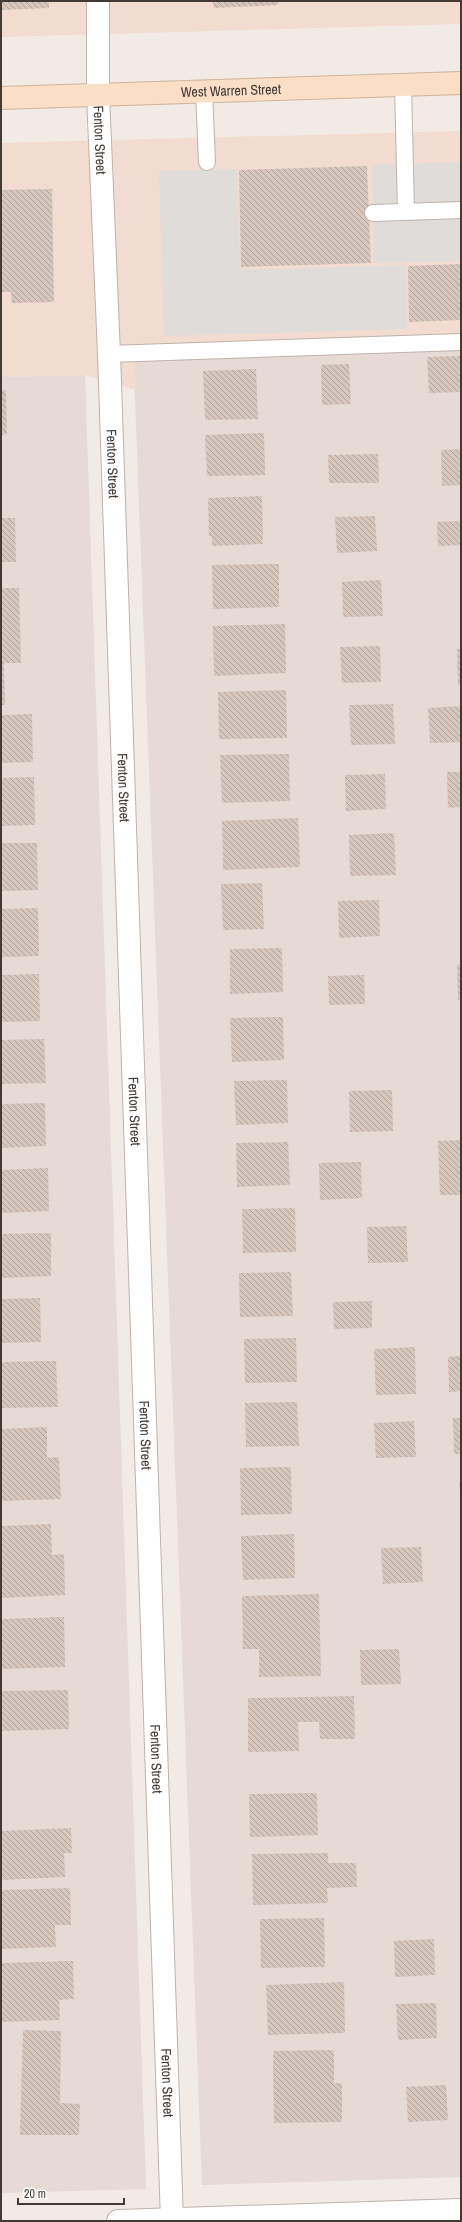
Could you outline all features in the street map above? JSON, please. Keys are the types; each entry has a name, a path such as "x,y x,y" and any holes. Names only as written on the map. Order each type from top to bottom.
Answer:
{"main road":[{"name":"West Warren Street","path":"1,98 461,83"}],"street":[{"name":"Fenton Street","path":"98,1 98,95 109,354 172,2220"},
{"path":"118,2221 461,2210"}],"lane":[{"path":"403,85 406,212"},
{"path":"204,91 207,162"},
{"path":"373,213 461,210"},
{"path":"109,354 461,342"}],"shaded area":[{"path":"1,1 461,1 461,24 1,37"},
{"path":"461,131 461,338 134,344 136,390 85,375 1,377 1,143"},
{"path":"461,162 461,261 374,263 372,165"},
{"path":"237,169 240,270 406,265 407,329 164,336 159,171"},
{"path":"461,338 461,2177 202,2185 133,344"},
{"path":"85,375 146,2189 1,2193 1,377"}],"building":[{"path":"1,1 49,1 49,8 1,10"},
{"path":"213,1 278,1 278,5 214,8"},
{"path":"367,166 371,263 241,267 239,170"},
{"path":"52,189 54,302 12,303 11,292 1,292 1,190"},
{"path":"461,264 461,320 409,322 408,266"},
{"path":"461,356 461,392 429,393 427,357"},
{"path":"349,364 351,404 322,405 321,365"},
{"path":"256,369 258,419 205,420 203,371"},
{"path":"1,390 6,390 7,434 1,435"},
{"path":"264,433 265,475 207,476 205,435"},
{"path":"461,449 461,485 442,486 441,450"},
{"path":"378,454 379,483 329,483 328,455"},
{"path":"262,496 263,544 212,546 212,536 209,536 208,498"},
{"path":"375,516 377,551 337,553 335,517"},
{"path":"1,518 15,518 16,562 1,562"},
{"path":"461,521 461,545 438,546 437,522"},
{"path":"279,564 279,607 213,609 212,565"},
{"path":"381,580 383,616 343,617 342,582"},
{"path":"1,588 19,588 21,663 4,663 5,705 1,705"},
{"path":"285,624 286,673 214,676 213,626"},
{"path":"380,646 381,682 342,683 340,647"},
{"path":"457,649 461,649 461,684 458,685"},
{"path":"286,690 287,738 219,739 218,692"},
{"path":"393,704 395,744 351,745 349,705"},
{"path":"461,706 461,742 430,743 428,708"},
{"path":"32,714 33,762 1,763 1,715"},
{"path":"289,754 290,801 222,803 220,755"},
{"path":"447,772 461,772 461,807 448,808"},
{"path":"385,774 386,809 346,811 345,775"},
{"path":"34,777 35,825 1,826 1,778"},
{"path":"298,818 300,867 223,870 222,821"},
{"path":"394,833 396,875 350,876 349,835"},
{"path":"1,843 37,843 38,890 1,891"},
{"path":"262,883 264,929 223,930 221,884"},
{"path":"379,900 380,936 339,938 338,901"},
{"path":"38,908 39,956 1,957 1,909"},
{"path":"282,948 283,992 230,994 230,949"},
{"path":"457,964 461,964 461,999 458,1000"},
{"path":"39,974 40,1021 1,1022 1,975"},
{"path":"364,975 365,1004 329,1005 328,976"},
{"path":"283,1017 284,1060 232,1062 230,1018"},
{"path":"44,1039 46,1083 1,1084 1,1040"},
{"path":"287,1080 288,1123 236,1125 234,1081"},
{"path":"392,1090 393,1131 350,1132 349,1091"},
{"path":"45,1103 46,1146 1,1148 1,1104"},
{"path":"461,1140 461,1195 440,1195 438,1141"},
{"path":"288,1142 290,1185 237,1187 236,1143"},
{"path":"361,1162 362,1198 320,1200 319,1163"},
{"path":"48,1168 49,1211 1,1213 1,1170"},
{"path":"295,1208 296,1252 243,1253 242,1209"},
{"path":"406,1226 408,1262 368,1263 367,1227"},
{"path":"51,1233 51,1276 1,1278 1,1234"},
{"path":"291,1272 293,1316 240,1317 239,1273"},
{"path":"40,1298 41,1342 1,1343 1,1299"},
{"path":"372,1301 372,1328 334,1329 333,1302"},
{"path":"296,1338 297,1382 245,1383 244,1339"},
{"path":"415,1347 416,1394 376,1395 374,1349"},
{"path":"461,1356 461,1391 449,1392 448,1357"},
{"path":"56,1361 58,1407 1,1408 1,1362"},
{"path":"297,1402 299,1446 246,1447 245,1403"},
{"path":"453,1418 461,1418 461,1454 454,1454"},
{"path":"414,1421 416,1457 376,1458 374,1423"},
{"path":"47,1427 47,1458 59,1457 61,1499 1,1501 1,1429"},
{"path":"291,1467 292,1514 241,1515 240,1468"},
{"path":"459,1482 461,1482 461,1493 460,1493"},
{"path":"51,1524 52,1555 64,1554 65,1595 2,1598 1,1526"},
{"path":"294,1534 295,1578 243,1580 241,1536"},
{"path":"421,1547 423,1582 383,1584 381,1548"},
{"path":"319,1594 321,1676 259,1677 259,1649 243,1649 242,1596"},
{"path":"64,1617 65,1667 1,1669 1,1619"},
{"path":"399,1649 401,1684 361,1685 360,1650"},
{"path":"68,1690 69,1729 1,1731 1,1691"},
{"path":"354,1696 355,1739 320,1739 319,1722 298,1722 299,1751 248,1752 248,1698"},
{"path":"317,1793 318,1835 250,1837 249,1794"},
{"path":"71,1828 72,1853 64,1853 65,1877 1,1880 1,1831"},
{"path":"328,1853 328,1863 356,1863 357,1887 327,1888 328,1903 253,1905 252,1854"},
{"path":"70,1888 71,1925 55,1925 56,1947 1,1949 1,1890"},
{"path":"324,1918 325,1967 261,1968 260,1919"},
{"path":"434,1939 435,1975 395,1977 394,1941"},
{"path":"73,1961 74,1999 59,2000 60,2020 1,2022 1,1963"},
{"path":"344,1982 345,2033 268,2035 266,1985"},
{"path":"436,2003 437,2038 398,2040 396,2004"},
{"path":"23,2030 61,2031 60,2103 80,2104 79,2135 20,2135"},
{"path":"334,2050 334,2083 342,2083 342,2122 274,2123 273,2051"},
{"path":"446,2085 448,2120 408,2122 406,2087"}]}
